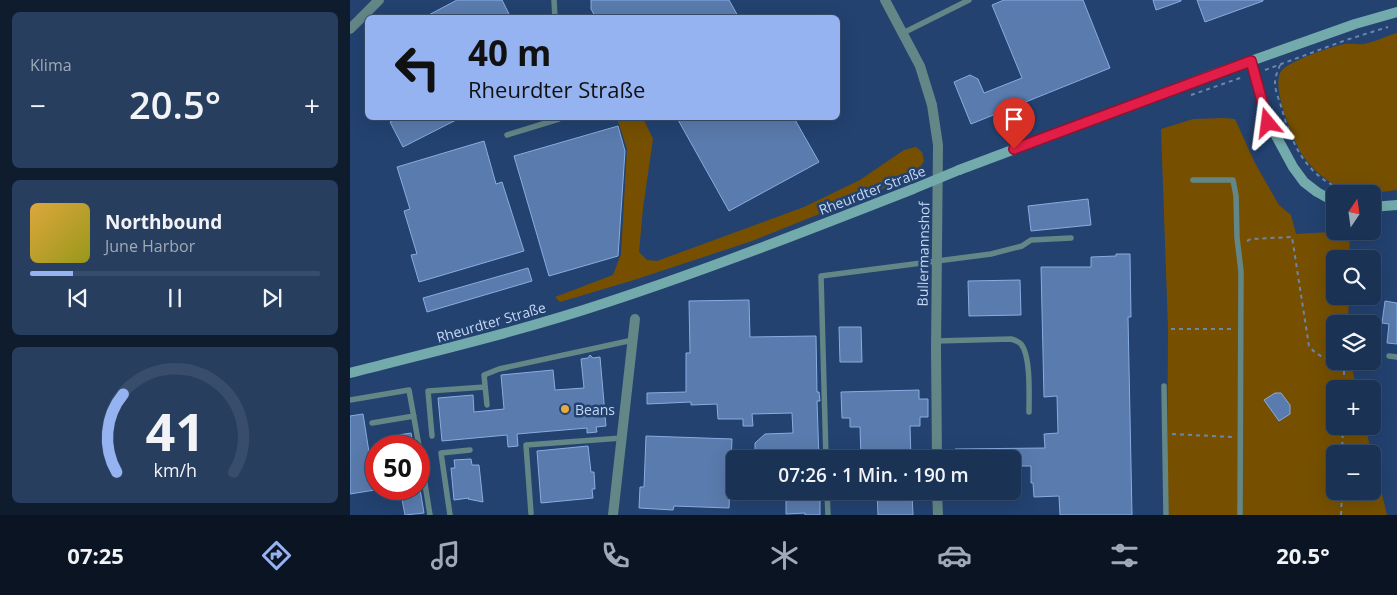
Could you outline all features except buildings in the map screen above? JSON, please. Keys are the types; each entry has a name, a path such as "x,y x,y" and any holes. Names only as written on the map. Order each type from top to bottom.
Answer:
{"main road":[{"name":"Rheurdter Straße","path":"350,373 472,342 604,304 743,255 959,170 1251,61 1355,24 1397,12"},
{"path":"1251,61 1268,123 1293,168 1304,182 1326,197"},
{"path":"1381,206 1397,205"}],"street":[{"path":"350,29 379,0"},
{"name":"Bullermannshof","path":"885,0 920,66 933,113 938,145 936,260 937,450"},
{"path":"613,515 635,319"},
{"path":"938,500 938,515"}],"lane":[{"path":"554,0 555,15"},
{"path":"902,33 969,0"},
{"path":"507,135 556,120"},
{"path":"1193,180 1233,180 1236,196 1237,238 1241,271 1240,515"},
{"path":"826,450 821,276 991,254 1022,246 1031,240 1072,238"},
{"path":"936,341 1010,338 1017,340 1022,345 1026,354 1030,412"},
{"path":"487,405 484,374 499,368 632,340"},
{"path":"1389,356 1397,357"},
{"path":"1164,386 1166,515"},
{"path":"432,436 428,390 485,387"},
{"path":"350,400 409,390 417,435"},
{"path":"372,423 414,416"},
{"path":"530,513 526,445 622,438"},
{"path":"450,515 441,453 470,450"},
{"path":"428,500 430,515"},
{"path":"827,500 828,515"}],"path":[{"path":"1280,65 1275,84 1286,124 1298,151 1312,171 1331,185"},
{"path":"1239,246 1251,239 1292,237 1309,346 1317,355 1338,364 1344,369 1344,380"},
{"path":"1171,329 1241,329"},
{"path":"1172,434 1240,438"},
{"path":"1341,515 1342,500"}],"shaded area":[{"path":"1397,33 1397,190 1381,192 1381,185 1335,185 1322,177 1303,156 1294,139 1281,100 1279,77 1286,66 1312,54 1345,44 1368,43"},
{"path":"1193,119 1235,119 1255,163 1279,205 1291,215 1296,234 1326,232 1326,240 1350,240 1349,250 1326,250 1326,305 1349,305 1348,315 1326,315 1326,370 1353,370 1354,380 1326,380 1326,435 1367,435 1370,445 1326,445 1326,500 1381,500 1381,490 1387,515 1167,515 1168,328 1161,129"},
{"path":"618,120 644,120 653,139 639,252 647,260 657,261 804,207 860,180 904,150 916,147 922,152 924,161 918,171 909,178 752,241 560,302 555,297 613,275 621,254 627,149"}],"place":[{"name":"Beans","path":"565,409"}],"route":[{"path":"1014,149 1251,61 1268,123"}]}
